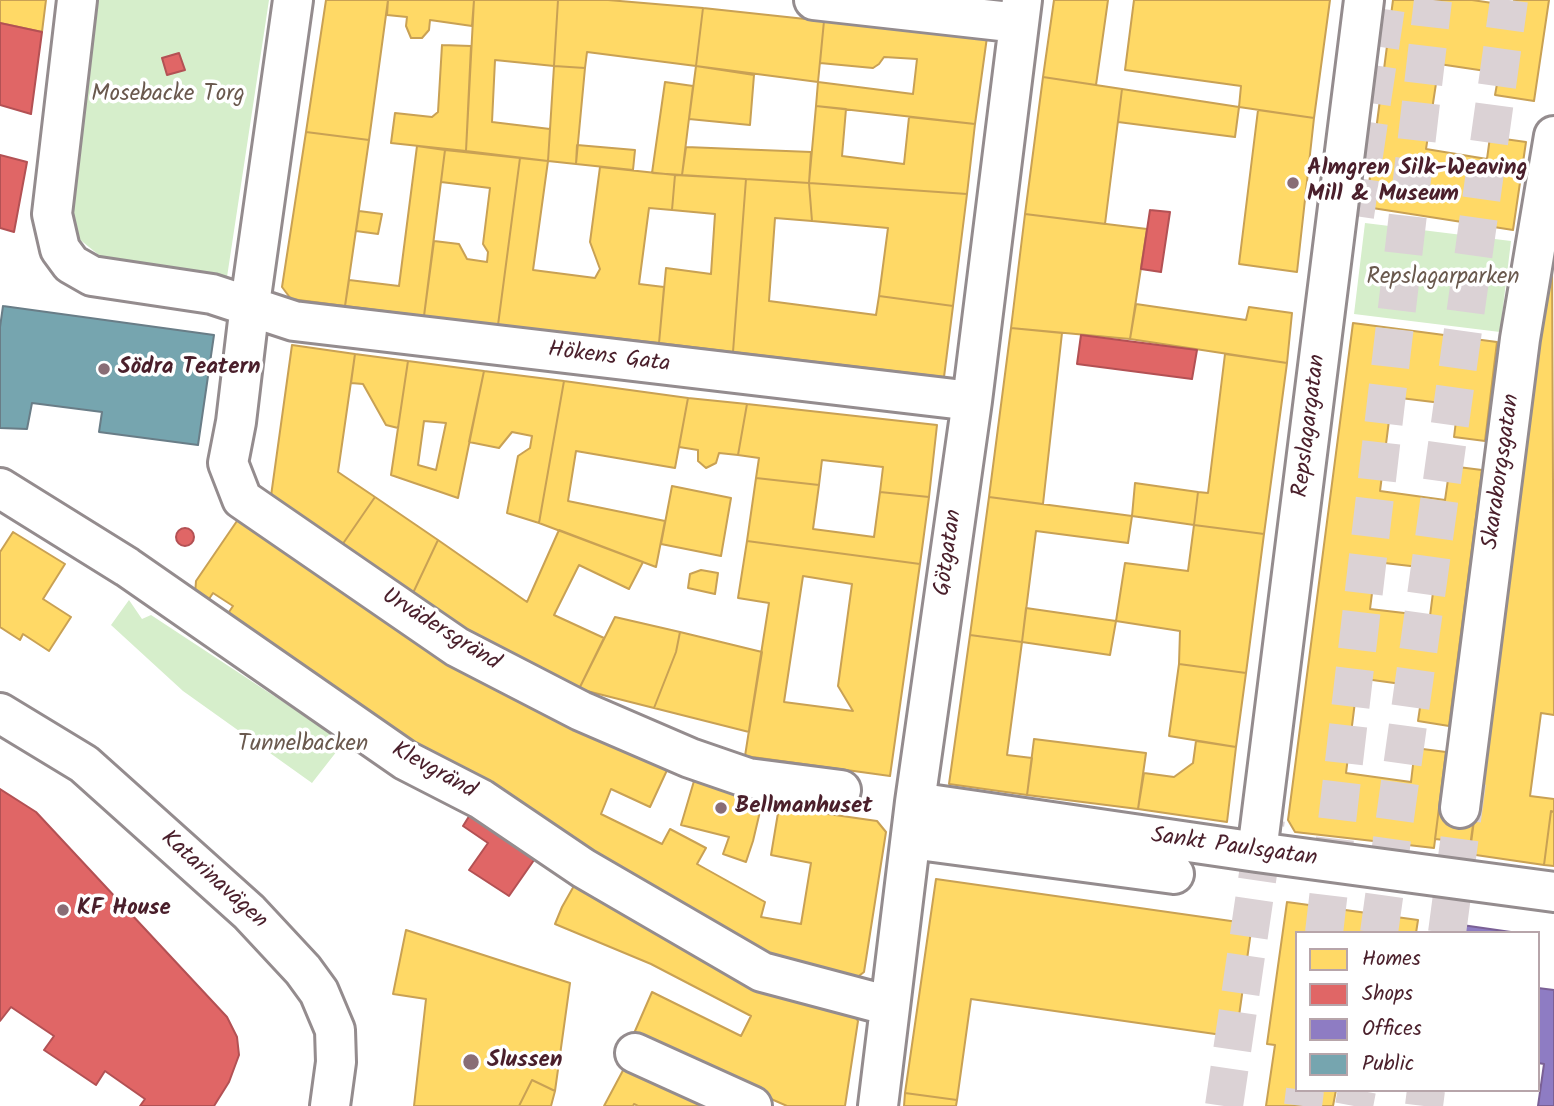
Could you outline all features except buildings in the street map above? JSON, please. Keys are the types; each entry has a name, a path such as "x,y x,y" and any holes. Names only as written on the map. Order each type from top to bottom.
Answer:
{"street":[{"path":"77,0 52,214 60,249 71,264 92,276 212,294 250,304 293,0"},
{"path":"814,0 1021,12"},
{"name":"Repslagargatan","path":"1257,852 1364,0"},
{"name":"Götgatan","path":"878,1106 913,821 972,401 1021,12"},
{"name":"Skaraborgsgatan","path":"1460,808 1518,352 1554,136"},
{"name":"Hökens Gata","path":"250,304 294,321 972,401"},
{"name":"Urvädersgränd","path":"250,304 236,422 228,463 242,499 457,647 581,710 690,758 748,778 841,790"},
{"name":"Klevgränd","path":"0,488 127,567 405,760 481,799 583,869 762,972 890,1006"},
{"name":"Katarinavägen","path":"0,713 83,764 249,912 303,970 319,992 335,1030 335,1062 330,1106"},
{"name":"Sankt Paulsgatan","path":"913,821 1257,852 1452,864 1554,891"},
{"name":"Sankt Paulsgatan","path":"913,821 1174,874"},
{"path":"635,1053 752,1106"}],"green space":[{"name":"Mosebacke Torg","path":"93,0 269,0 227,277 100,256 78,238 69,213"},
{"name":"Repslagarparken","path":"1365,223 1511,241 1500,332 1354,314"},
{"name":"Tunnelbacken","path":"129,600 142,619 151,615 344,742 312,783 183,691 111,625"}],"tunnel":[{"path":"1355,216 1387,0"},
{"path":"1324,931 1433,0"},
{"path":"1379,931 1509,0"},
{"path":"1447,931 1468,775"},
{"path":"1224,1106 1266,819"},
{"path":"1303,1106 1305,1092"},
{"path":"1354,1106 1357,1092"},
{"path":"1424,1106 1426,1092"}],"place":[{"name":"Almgren Silk-Weaving Mill & Museum","path":"1293,183"},
{"name":"Södra Teatern","path":"104,369"},
{"name":"Bellmanhuset","path":"721,808"},
{"name":"KF House","path":"63,910"},
{"name":"Slussen","path":"471,1062"}]}
